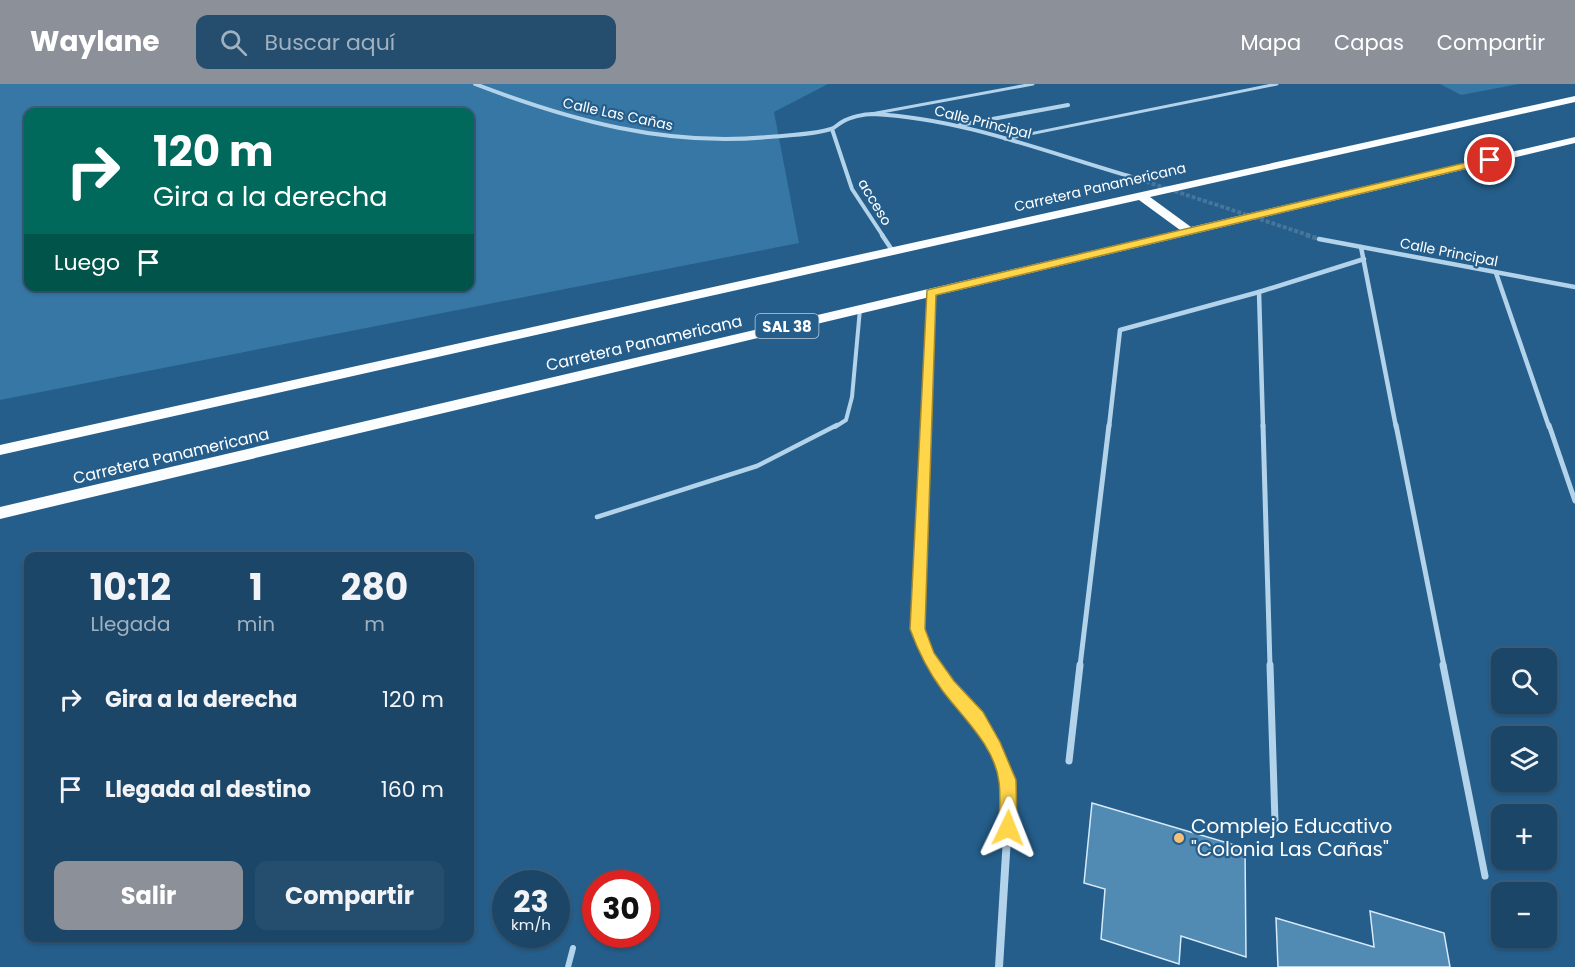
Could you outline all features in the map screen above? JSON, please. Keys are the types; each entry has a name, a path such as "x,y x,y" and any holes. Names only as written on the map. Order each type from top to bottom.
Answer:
{"highway":[{"name":"Carretera Panamericana","path":"0,450 1575,99"},
{"name":"Carretera Panamericana","path":"0,513 1575,140"},
{"path":"1140,195 1189,231"}],"street":[{"name":"Calle Las Cañas","path":"475,84 524,104 644,133 686,138 738,139 832,129"},
{"path":"869,114 1034,84"},
{"path":"1005,138 1277,84"},
{"path":"957,126 1068,105"},
{"name":"Calle Principal","path":"832,129 843,121 869,114 899,116 957,126 1005,138 1129,176"},
{"name":"acceso","path":"832,129 852,189 892,250"},
{"name":"Calle Principal","path":"1319,239 1575,287"},
{"path":"1361,247 1485,876"},
{"path":"1069,761 1120,330 1259,292 1364,260"},
{"path":"1496,273 1575,501"},
{"path":"1259,292 1275,822"},
{"path":"930,293 917,629 928,656 948,686 977,717 1008,780 1009,805 999,967"}],"lane":[{"path":"597,516 735,474 818,439 846,420 852,397 860,309"},
{"path":"568,967 573,948"}],"shaded area":[{"path":"0,84 828,84 774,112 799,243 0,400"},
{"path":"1440,84 1519,84 1461,95"}],"building":[{"path":"1092,803 1245,848 1246,957 1181,936 1179,964 1101,939 1105,889 1084,883"},
{"path":"1370,911 1444,933 1450,967 1278,967 1276,918 1374,947"}],"tunnel":[{"path":"1129,176 1311,236"},
{"path":"1306,235 1319,239"}],"place":[{"name":"Complejo Educativo \"Colonia Las Cañas\"","path":"1179,838"}],"route":[{"path":"1008,828 1008,780 994,748 977,717 948,686 928,656 917,629 930,293 1490,160"}]}
